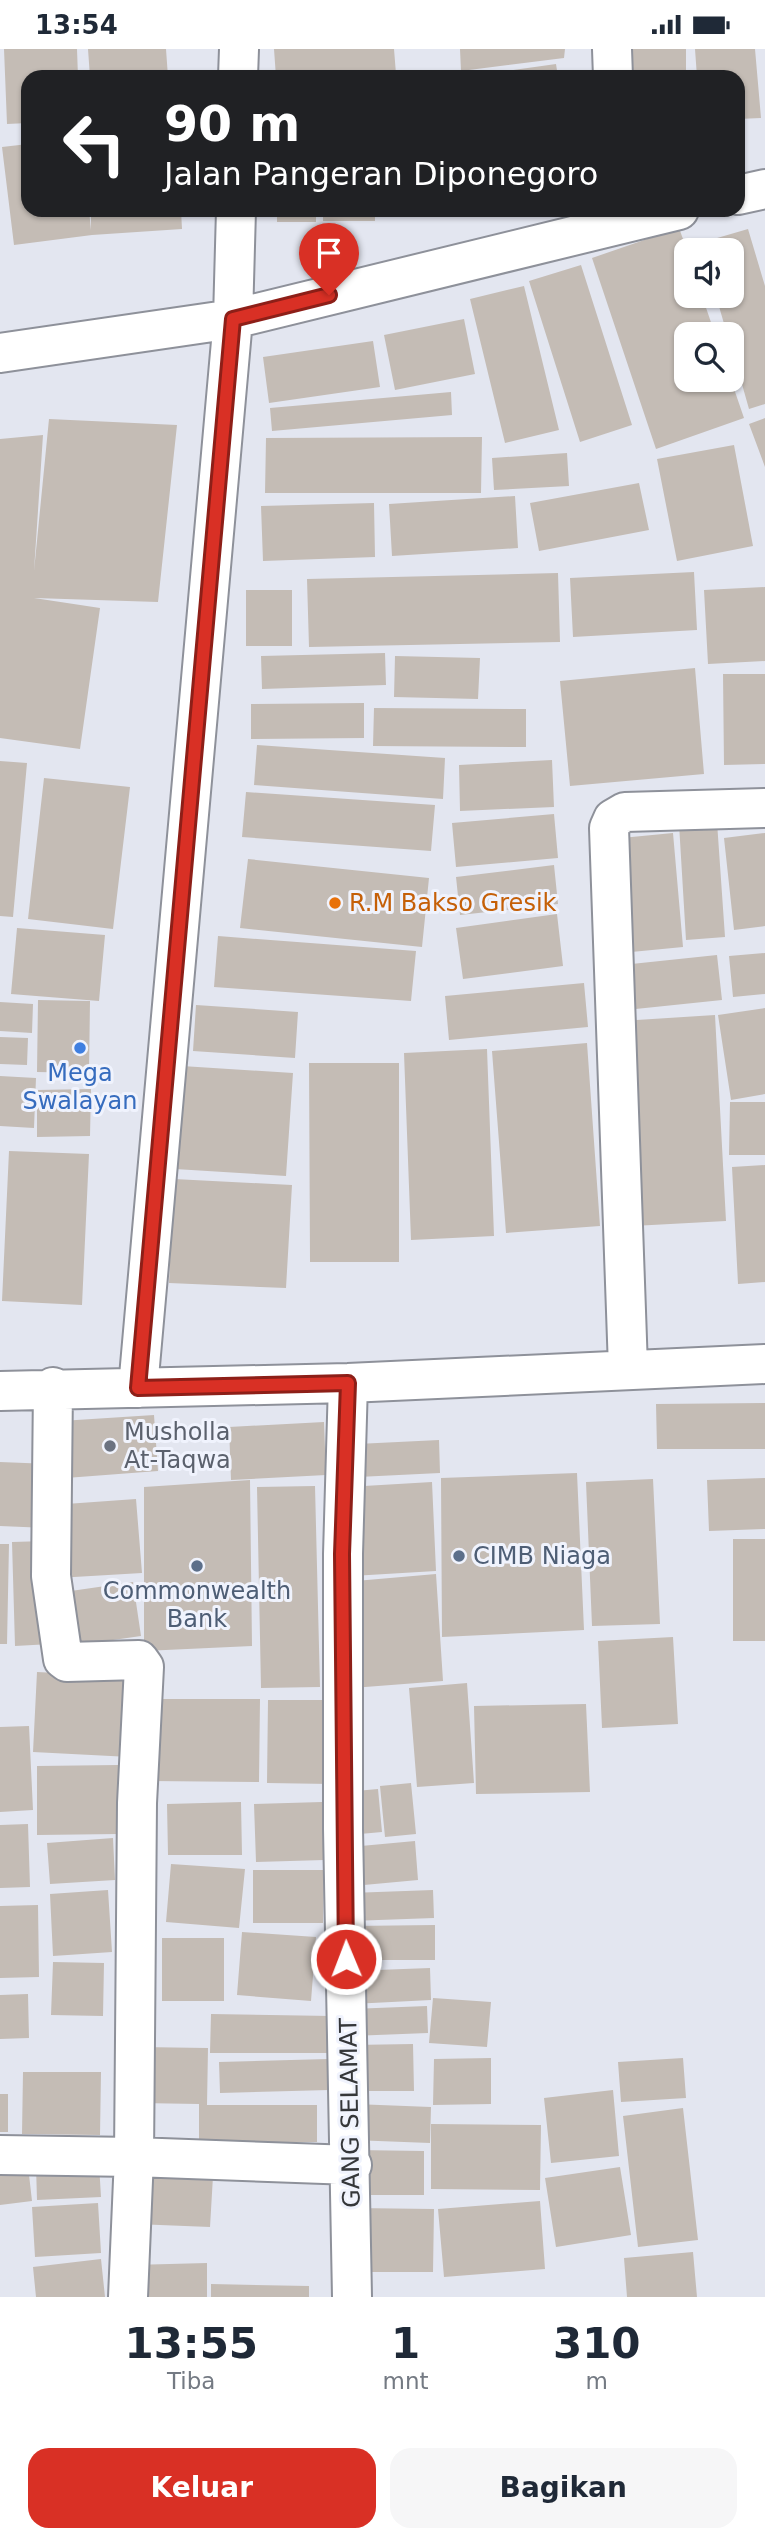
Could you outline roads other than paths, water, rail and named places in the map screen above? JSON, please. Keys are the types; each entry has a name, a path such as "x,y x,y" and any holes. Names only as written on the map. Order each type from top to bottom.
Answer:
{"street":[{"path":"238,70 239,49"},
{"path":"612,49 613,70"},
{"path":"745,193 765,189"},
{"path":"138,1388 233,319 236,217"},
{"path":"0,353 233,319 618,218"},
{"path":"628,1368 609,828 613,819 625,812 765,808"},
{"path":"0,1391 53,1387 138,1388 348,1383 628,1368 765,1364"},
{"name":"GANG SELAMAT","path":"348,1383 342,1554 343,1829 352,2165 352,2297"},
{"path":"53,1387 51,1577 63,1659 67,1662 139,1660 144,1667 137,1803 135,2157 128,2297"},
{"path":"0,2155 352,2165"}],"place":[{"name":"R.M Bakso Gresik","path":"335,903"},
{"name":"Mega Swalayan","path":"80,1048"},
{"name":"Musholla At-Taqwa","path":"110,1446"},
{"name":"CIMB Niaga","path":"459,1556"},
{"name":"Commonwealth Bank","path":"197,1566"}]}
